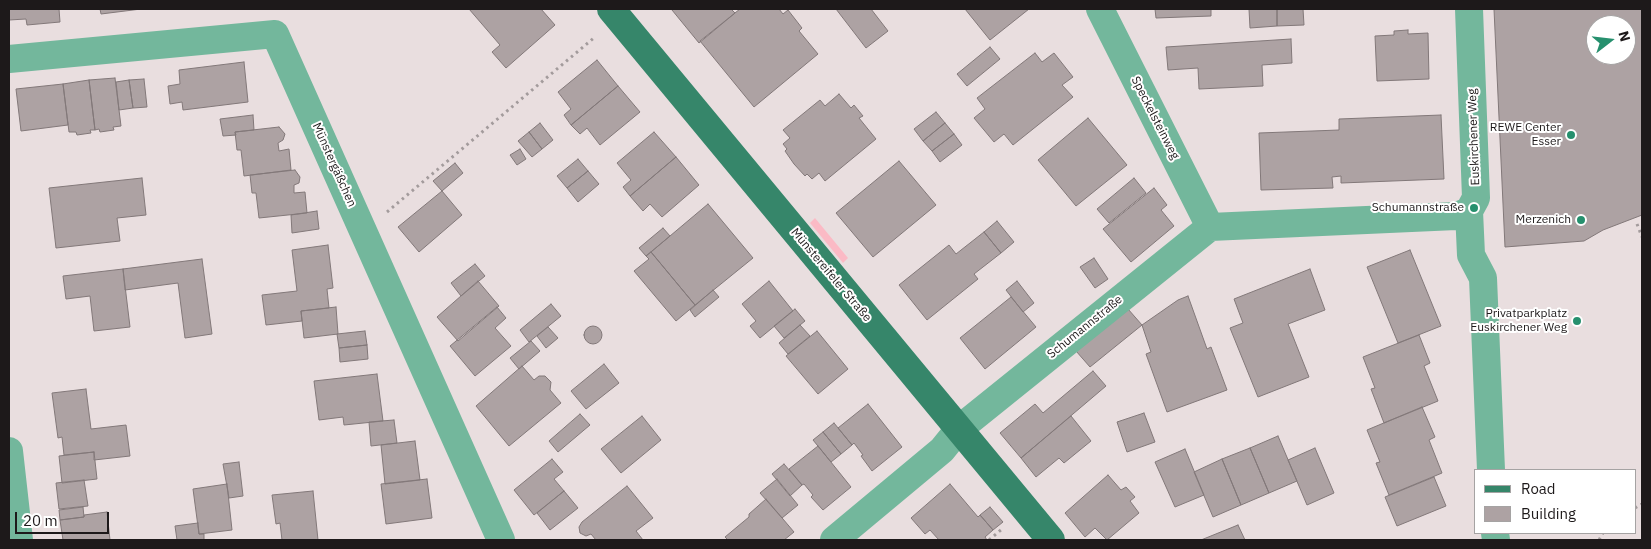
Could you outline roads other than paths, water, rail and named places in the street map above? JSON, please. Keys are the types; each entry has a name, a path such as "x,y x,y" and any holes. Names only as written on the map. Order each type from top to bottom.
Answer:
{"main road":[{"name":"Münstereifeler Straße","path":"615,13 1051,540"}],"street":[{"name":"Speckelsteinweg","path":"1100,9 1210,227"},
{"name":"Euskirchener Weg","path":"1469,9 1476,198 1469,211 1471,255 1483,278 1491,469"},
{"name":"Münstergäßchen","path":"9,59 275,34 501,540"},
{"path":"1210,227 1456,216 1469,211"},
{"name":"Schumannstraße","path":"834,540 942,450 959,429 1210,227"},
{"path":"9,451 19,540"}],"place":[{"name":"REWE Center Esser","path":"1571,135"},
{"name":"Schumannstraße","path":"1474,208"},
{"name":"Merzenich","path":"1581,220"},
{"name":"Privatparkplatz Euskirchener Weg","path":"1577,321"}]}
